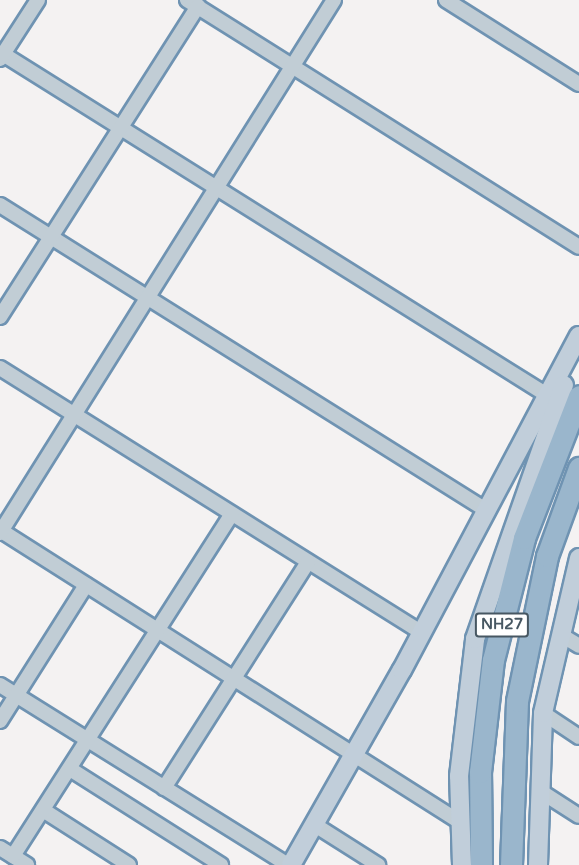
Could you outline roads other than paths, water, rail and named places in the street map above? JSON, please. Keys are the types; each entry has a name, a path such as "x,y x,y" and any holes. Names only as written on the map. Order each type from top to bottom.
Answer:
{"highway":[{"name":"NH27","path":"481,865 480,772 493,660 524,538 579,396"},
{"name":"NH27","path":"510,865 517,701 547,556 579,468"}],"main road":[{"path":"289,865 315,825 421,632 579,336"},
{"path":"462,865 459,776 474,639 579,350"},
{"path":"538,865 543,713 578,564"}],"street":[{"path":"38,0 2,57 122,128 212,189 548,395"},
{"path":"334,0 212,189 148,297 0,531 460,822"},
{"path":"446,0 579,84"},
{"path":"0,317 122,128 193,3 579,247"},
{"path":"0,205 486,510"},
{"path":"0,369 421,632"},
{"path":"13,856 232,514"},
{"path":"164,788 308,562"},
{"path":"0,721 86,585"},
{"path":"561,634 579,646"},
{"path":"0,686 289,865"},
{"path":"543,713 579,737"},
{"path":"70,769 221,865"},
{"path":"540,791 579,816"},
{"path":"43,810 129,865"},
{"path":"315,825 378,865"},
{"path":"0,848 27,865"}]}
